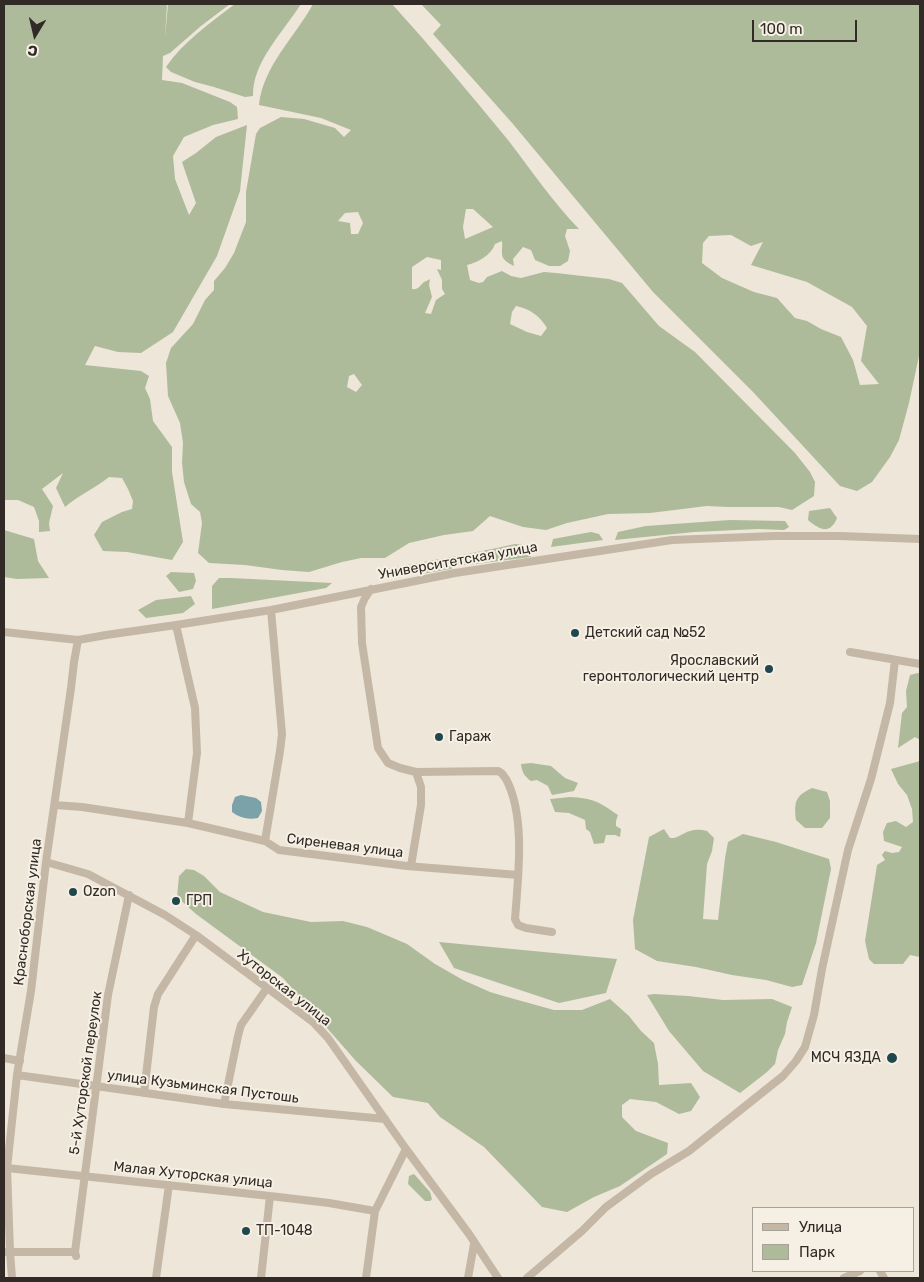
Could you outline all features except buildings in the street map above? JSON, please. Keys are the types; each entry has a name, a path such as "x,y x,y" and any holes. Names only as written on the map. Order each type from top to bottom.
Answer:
{"street":[{"name":"Университетская улица","path":"4,632 78,640 270,610 464,572 672,540 774,536 920,538"},
{"path":"371,589 361,608 362,644 378,748 388,763 416,772 502,772 511,788 519,847 515,919 518,925 526,928 552,932"},
{"path":"265,841 282,734 270,610"},
{"path":"176,625 195,708 196,753 188,824"},
{"name":"Красноборская улица","path":"12,1278 7,1252 6,1173 46,862 78,640"},
{"path":"850,652 920,664"},
{"path":"527,1278 582,1231 606,1207 652,1174 689,1151 783,1076 805,1047 814,1015 822,968 848,850 871,779 890,703 895,660"},
{"path":"412,866 421,804 421,787 416,772"},
{"name":"Сиреневая улица","path":"55,805 82,807 188,824 265,841 279,850 412,866 518,875"},
{"name":"Хуторская улица","path":"46,862 88,874 165,915 196,935 313,1022 328,1038 406,1149 469,1234 498,1278"},
{"name":"5-й Хуторской переулок","path":"7,1252 75,1254 108,995 129,895"},
{"path":"144,1093 154,1007 158,994 196,935"},
{"path":"224,1104 241,1025 267,988"},
{"path":"4,1058 20,1060"},
{"name":"улица Кузьминская Пустошь","path":"18,1075 224,1104 386,1119"},
{"path":"366,1278 375,1211 406,1149"},
{"name":"Малая Хуторская улица","path":"6,1173 84,1176 329,1203 375,1211"},
{"path":"156,1278 170,1185"},
{"path":"261,1278 270,1196"},
{"path":"468,1278 474,1244"},
{"path":"844,1278 858,1272"}],"green space":[{"path":"4,4 167,4 165,38 168,4 230,4 170,53 163,56 162,80 182,83 230,102 237,107 238,119 213,125 184,137 173,156 175,179 189,215 196,203 182,162 216,137 247,125 240,191 217,256 173,332 141,353 118,352 95,346 85,365 141,371 149,376 145,388 150,399 153,421 172,447 172,472 183,542 172,560 127,552 103,551 94,535 102,522 132,509 133,501 122,478 109,477 65,507 56,488 63,473 42,489 53,506 49,523 50,531 39,532 39,521 34,507 18,500 4,500"},
{"path":"235,4 301,4 263,59 254,83 253,96 245,97 195,82 171,72 166,67 189,41"},
{"path":"313,4 392,4 508,140 551,197 579,229 567,229 565,236 570,251 568,261 560,266 549,266 535,260 531,250 523,247 513,259 514,266 502,256 502,241 495,244 491,252 484,258 467,265 470,280 479,283 483,282 487,277 502,271 511,276 521,278 544,272 609,279 622,283 659,326 695,352 795,453 810,472 815,482 814,496 792,510 779,507 707,506 650,513 608,514 567,523 546,530 523,527 490,516 473,531 409,543 385,558 361,558 309,572 209,563 198,553 202,523 200,512 191,504 184,482 182,463 183,443 180,423 168,396 166,363 171,348 193,324 205,300 214,290 214,281 234,253 246,222 246,192 256,134 260,128 281,117 304,119 335,128 344,137 351,130 321,118 259,105 262,91 273,65","holes":["466,209 473,209 493,227 465,239 463,227","358,212 363,223 358,234 351,234 350,223 338,221 345,213","427,257 441,260 441,270 437,269 445,294 436,300 431,314 425,313 432,297 429,285 430,279 418,288 412,289 412,267","516,306 534,314 547,328 541,336 510,324 512,312","354,374 362,385 356,392 347,387 349,376"]},
{"path":"421,4 920,4 920,351 899,440 890,457 872,482 857,491 840,486 754,393 653,292 513,124 433,34 441,25","holes":["731,235 751,246 763,242 751,265 807,282 852,307 867,326 861,361 879,384 860,385 853,360 841,337 807,321 795,318 777,298 754,292 722,278 702,263 703,243 709,236"]},
{"path":"830,508 837,518 828,529 821,528 808,520 809,511"},
{"path":"730,520 785,521 789,527 784,530 758,529 694,532 615,540 618,532 646,526"},
{"path":"4,530 34,539 38,561 49,578 17,579 4,577"},
{"path":"591,532 599,534 603,540 551,547 553,539"},
{"path":"515,544 525,545 530,550 531,557 467,565 460,564 451,569 427,573 385,576 388,569"},
{"path":"171,572 194,573 196,581 193,589 179,592 166,576"},
{"path":"219,578 332,583 326,588 212,609 212,586"},
{"path":"191,596 195,604 183,613 146,618 138,610 156,600"},
{"path":"920,673 920,740 915,737 898,748 902,713 907,707 906,691 910,675"},
{"path":"920,761 920,957 910,955 903,964 874,964 869,959 865,941 877,865 885,860 882,855 885,851 899,852 902,847 884,841 883,832 887,823 896,821 906,827 913,822 912,809 907,795 898,784 891,769"},
{"path":"531,763 551,766 565,778 578,783 574,791 552,795 548,786 537,780 531,781 524,774 521,764"},
{"path":"812,788 827,792 830,801 830,818 822,828 805,828 796,820 795,809 797,800 802,794"},
{"path":"585,798 596,802 618,815 616,826 621,829 620,837 606,835 604,843 594,844 590,832 586,829 585,820 569,813 555,812 550,799"},
{"path":"664,829 670,838 697,830 707,831 714,838 707,864 703,919 718,920 728,842 743,834 776,842 829,859 831,869 816,943 802,985 792,987 766,980 657,961 635,949 633,920 649,837"},
{"path":"186,869 194,870 204,876 220,892 263,912 311,922 343,921 367,927 407,944 435,964 463,980 490,992 554,1010 582,1010 610,999 654,1043 659,1085 691,1083 700,1097 691,1111 679,1114 656,1102 630,1099 622,1105 622,1117 636,1131 668,1143 667,1154 620,1186 594,1197 567,1212 542,1207 484,1147 440,1117 428,1103 393,1097 356,1061 283,978 196,914 177,897 179,876"},
{"path":"439,942 617,959 606,993 559,1003 454,968"},
{"path":"647,995 723,1000 772,999 792,1007 775,1064 740,1093 703,1071 669,1031"},
{"path":"414,1174 430,1192 432,1199 430,1201 425,1201 408,1184 409,1176"}],"water":[{"path":"241,795 256,798 261,802 262,811 258,818 244,818 232,812 235,797"}],"place":[{"name":"Детский сад №52","path":"575,633"},
{"name":"Ярославский геронтологический центр","path":"769,669"},
{"name":"Гараж","path":"439,737"},
{"name":"Ozon","path":"73,892"},
{"name":"ГРП","path":"176,901"},
{"name":"МСЧ ЯЗДА","path":"892,1058"},
{"name":"ТП-1048","path":"246,1231"}]}
